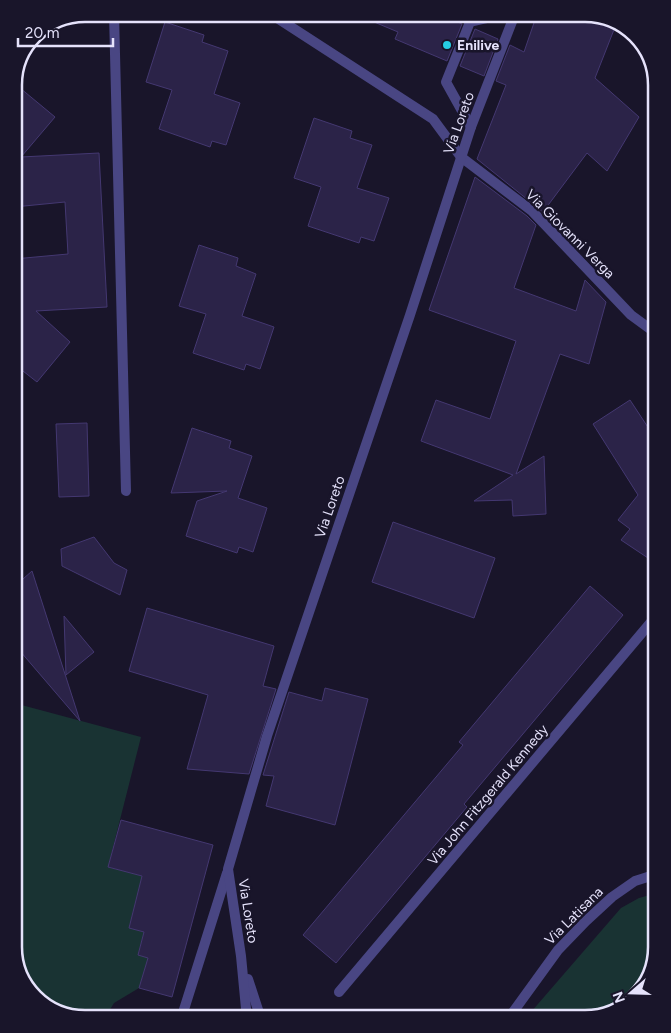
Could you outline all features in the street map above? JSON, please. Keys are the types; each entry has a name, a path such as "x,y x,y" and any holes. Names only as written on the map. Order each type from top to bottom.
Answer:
{"street":[{"path":"114,22 126,491"},
{"name":"Via Giovanni Verga","path":"284,22 433,119 461,158 532,211 631,315 648,327"},
{"path":"470,23 446,82 471,127"},
{"name":"Via Loreto","path":"246,1010 241,956 228,869 267,736 407,325 471,127 512,23"},
{"name":"Via John Fitzgerald Kennedy","path":"339,992 648,626"},
{"path":"184,1010 228,869"},
{"name":"Via Latisana","path":"515,1010 558,950 586,920 612,897 636,881 648,877"},
{"path":"241,956 257,1010"}],"green space":[{"path":"22,705 141,737 108,867 142,876 129,927 144,932 138,954 148,958 139,988 114,1003 110,1010 81,1010 65,1007 50,1000 41,992 27,972 22,948"},
{"path":"648,896 648,956 644,972 636,986 624,998 610,1006 594,1010 533,1010 621,908 639,898"}],"building":[{"path":"165,22 204,35 202,42 228,51 214,94 240,103 226,145 212,141 210,147 159,129 172,90 146,82"},
{"path":"375,23 462,24 447,61 395,39 398,32"},
{"path":"534,23 590,23 614,30 595,78 639,117 607,171 587,153 543,212 477,159 506,85 496,81 510,45 524,52"},
{"path":"475,29 498,39 484,76 460,66"},
{"path":"23,90 55,117 23,155"},
{"path":"314,118 352,131 350,138 372,145 357,188 389,198 374,241 361,237 359,243 308,226 321,187 294,178"},
{"path":"99,153 107,307 36,311 70,342 37,382 23,371 23,258 68,254 65,202 23,206 23,157"},
{"path":"475,177 527,216 536,225 514,288 576,311 585,280 606,302 589,364 560,354 516,474 544,456 546,514 513,516 512,500 474,501 513,475 421,441 436,400 490,419 516,341 429,310"},
{"path":"199,245 238,258 236,266 256,274 242,316 274,327 260,369 246,364 244,370 193,353 206,314 179,306"},
{"path":"630,400 648,427 648,558 621,540 630,529 618,520 638,495 593,424"},
{"path":"87,423 89,496 59,497 56,424"},
{"path":"192,428 231,441 229,448 252,456 238,498 267,508 253,552 239,547 237,553 186,536 197,501 227,491 171,493"},
{"path":"393,522 495,558 474,618 372,582"},
{"path":"94,537 114,563 127,570 120,595 62,566 61,549"},
{"path":"32,571 80,721 22,654 22,580"},
{"path":"590,586 623,615 464,804 467,807 336,963 303,935 463,745 459,742"},
{"path":"147,608 274,646 263,686 276,689 249,774 187,769 208,695 129,671"},
{"path":"64,616 94,652 66,675"},
{"path":"325,688 368,699 335,825 266,806 274,776 263,775 289,692 322,701"},
{"path":"121,820 213,845 172,997 139,988 148,958 138,955 144,932 129,928 142,876 108,867"}],"place":[{"name":"Enilive","path":"447,45"}]}
